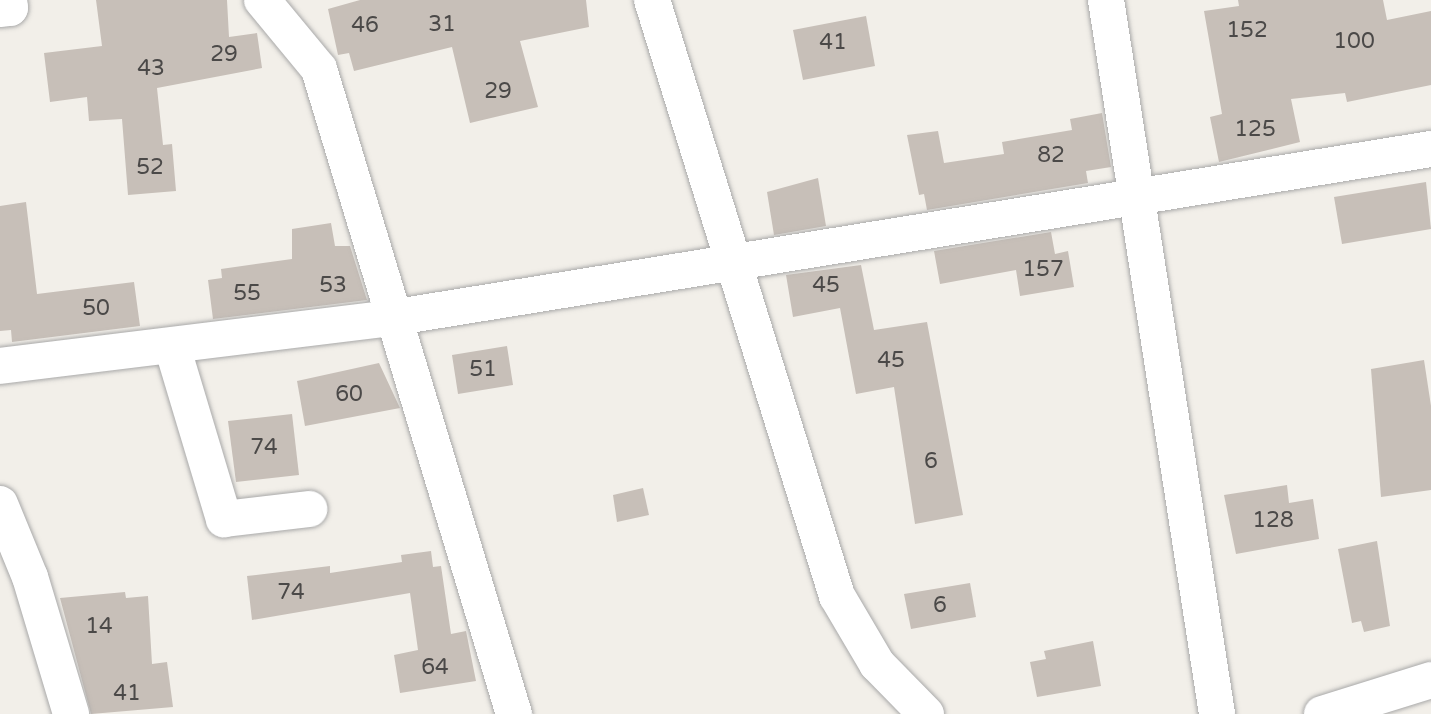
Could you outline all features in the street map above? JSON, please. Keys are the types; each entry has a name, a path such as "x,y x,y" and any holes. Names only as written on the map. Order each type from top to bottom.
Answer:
{"street":[{"path":"0,9 10,8 9,0"},
{"path":"262,0 319,69 397,317 514,714"},
{"path":"652,0 837,596 877,664 926,714"},
{"path":"1106,0 1217,714"},
{"path":"0,366 397,317 734,266 1431,149"},
{"path":"172,346 224,519 309,509"},
{"path":"0,504 30,577 71,714"},
{"path":"1322,714 1431,680"}],"building":[{"path":"96,0 227,0 229,37 257,33 262,68 157,88 163,145 172,144 176,191 128,195 122,119 89,121 87,97 50,102 44,53 102,46"},
{"path":"360,0 586,0 589,27 520,41 538,107 470,123 452,47 354,71 349,53 338,55 328,9"},
{"path":"1238,0 1383,0 1387,20 1431,11 1431,85 1347,102 1345,93 1291,99 1300,142 1219,162 1210,117 1222,114 1204,11 1239,6"},
{"path":"866,16 875,66 803,80 793,30"},
{"path":"1102,113 1111,167 1086,171 1088,183 927,210 924,194 919,195 907,135 938,131 944,163 1004,154 1002,142 1072,130 1070,119"},
{"path":"818,178 826,226 774,235 767,192"},
{"path":"1426,182 1431,229 1342,244 1334,197"},
{"path":"26,202 37,294 134,282 140,326 12,342 11,330 0,331 0,206"},
{"path":"331,223 335,246 350,246 367,300 213,319 208,280 222,278 221,269 292,259 292,229"},
{"path":"1051,232 1055,254 1068,251 1074,287 1020,296 1016,270 940,284 934,251"},
{"path":"861,265 874,330 927,322 963,515 915,524 894,387 856,394 840,308 793,317 786,275"},
{"path":"507,346 513,385 458,394 452,355"},
{"path":"1424,360 1431,406 1431,490 1381,497 1371,369"},
{"path":"379,363 400,408 305,426 297,381"},
{"path":"292,414 299,475 236,482 228,421"},
{"path":"1287,485 1289,503 1313,499 1319,539 1236,554 1224,495"},
{"path":"643,488 649,515 617,522 613,495"},
{"path":"1377,541 1390,626 1364,632 1361,621 1352,623 1338,549"},
{"path":"431,551 433,567 441,566 451,634 466,631 476,681 400,693 394,655 418,650 410,593 252,620 247,576 330,566 330,573 402,562 401,555"},
{"path":"970,583 976,617 911,629 904,594"},
{"path":"125,592 126,598 148,596 152,664 167,662 173,707 91,714 60,598"},
{"path":"1093,641 1101,686 1037,697 1030,662 1046,659 1044,651"}]}
